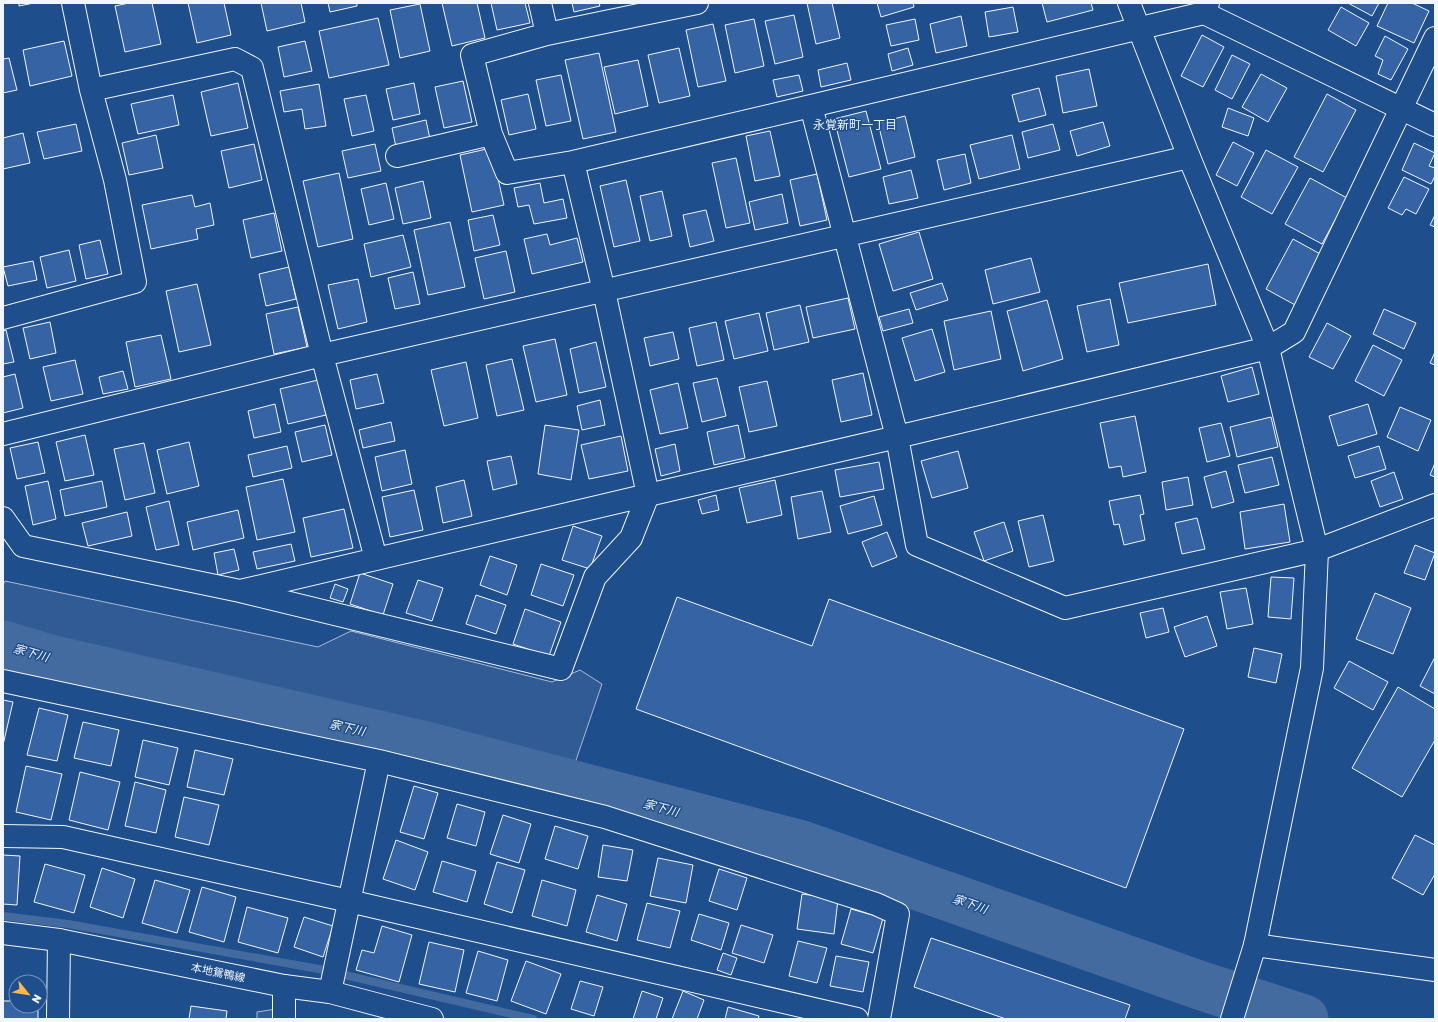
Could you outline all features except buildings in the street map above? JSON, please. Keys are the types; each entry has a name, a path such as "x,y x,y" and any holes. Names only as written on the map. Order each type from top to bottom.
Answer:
{"street":[{"path":"3,318 135,282 115,180 91,90 73,3"},
{"path":"540,3 547,34"},
{"path":"697,3 547,34 472,55 492,134 507,173 573,162 811,106 1138,27 1206,8 1435,125"},
{"path":"1129,3 1189,157 1268,348 1317,550 1312,668 1255,945 1237,1018"},
{"path":"240,591 648,494 897,437 1268,348 1294,332 1435,38"},
{"path":"91,90 235,59 252,68 322,355 376,559"},
{"path":"811,106 897,437 917,545 1065,608 1317,550 1435,505"},
{"path":"397,156 492,134"},
{"path":"3,434 322,355 1189,157"},
{"path":"3,518 23,546 240,591 561,669 595,577 631,538 648,494 604,291 573,162"},
{"path":"3,682 379,761 605,817 876,904 898,914 879,1019"},
{"path":"330,992 379,761"},
{"path":"3,836 63,837 349,901 856,1019"},
{"name":"本地鴛鴨線","path":"3,933 59,940 284,986 330,992 432,1019"},
{"path":"58,1019 59,940"},
{"path":"1255,945 1435,970"},
{"path":"284,986 284,1019"}],"shaded area":[{"path":"5,581 318,647 351,631 552,682 580,670 602,684 573,769 3,635 3,585"},
{"path":"276,1009 276,1019 257,1019 257,1012"}],"waterway":[{"name":"家下川","path":"3,645 46,658 418,744 802,845 1199,985 1304,1019"},
{"path":"3,916 68,924 319,969 533,1019"}],"district":[{"name":"永覚新町一丁目","path":"855,125"}]}
